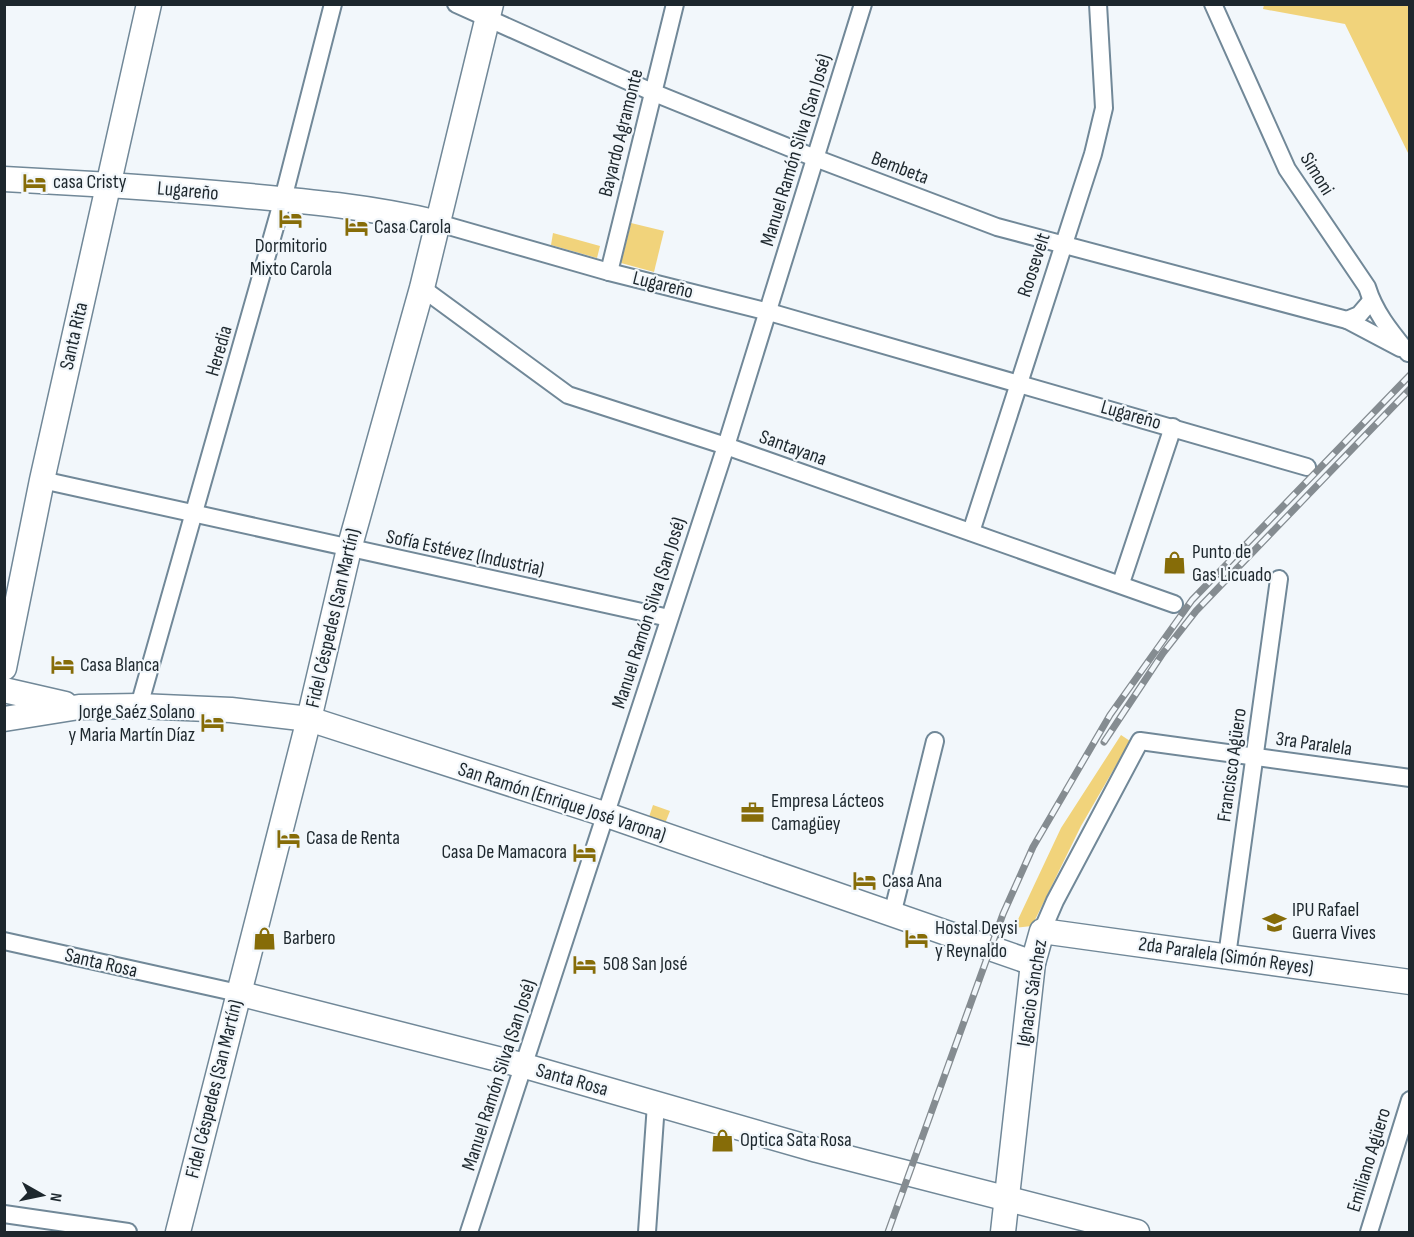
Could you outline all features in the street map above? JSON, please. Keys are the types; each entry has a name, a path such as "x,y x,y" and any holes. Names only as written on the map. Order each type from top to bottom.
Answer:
{"street":[{"name":"Santa Rita","path":"4,668 42,480 149,4"},
{"name":"Heredia","path":"139,706 196,512 283,199 333,4"},
{"name":"Bembeta","path":"456,4 489,12 652,92 815,158 997,227 1347,320 1408,352"},
{"name":"Bayardo Agramonte","path":"609,272 675,4"},
{"name":"Manuel Ramón Silva (San José)","path":"469,1233 769,312 863,4"},
{"name":"Roosevelt","path":"970,532 1093,154 1104,108 1098,4"},
{"name":"Simoni","path":"1213,4 1287,169 1367,287 1371,301 1388,328 1408,352"},
{"name":"Fidel Céspedes (San Martín)","path":"178,1233 309,719 349,549 422,288 489,12"},
{"name":"Lugareño","path":"4,179 108,184 283,199 392,212 609,272 769,312 1307,467"},
{"name":"Santayana","path":"422,288 568,395 726,446 1122,583 1174,604"},
{"path":"1347,320 1359,315 1371,301"},
{"path":"1122,583 1173,427"},
{"name":"Sofía Estévez (Industria)","path":"42,480 196,512 349,549 669,618"},
{"name":"Francisco Agüero","path":"1227,956 1278,579"},
{"path":"4,690 79,707"},
{"name":"San Ramón (Enrique José Varona)","path":"79,707 139,706 231,710 309,719 604,814 1033,963"},
{"path":"4,719 79,707"},
{"path":"892,915 935,741"},
{"name":"3ra Paralela","path":"1140,741 1410,778"},
{"name":"Ignacio Sánchez","path":"1003,1233 1033,963 1042,931 1055,901 1140,741"},
{"name":"2da Paralela (Simón Reyes)","path":"1042,931 1410,982"},
{"name":"Santa Rosa","path":"4,941 238,993 525,1066 656,1104 1137,1233"},
{"name":"Emiliano Agüero","path":"1368,1233 1410,1100"},
{"path":"647,1233 656,1104"},
{"path":"4,1214 128,1233"}],"shaded area":[{"path":"1264,5 1409,5 1409,155 1345,24 1263,9"},
{"path":"631,223 664,231 654,272 621,263"},
{"path":"553,233 600,246 597,258 551,245"},
{"path":"1121,735 1130,741 1081,826 1032,926 1014,928 1061,828"},
{"path":"653,805 670,811 664,826 648,820"}],"railway":[{"path":"888,1232 1003,914 1033,847 1110,715 1192,600 1410,375"},
{"path":"1104,742 1163,653 1196,611 1410,389"}],"place":[{"name":"casa Cristy","path":"35,182"},
{"name":"Dormitorio Mixto Carola","path":"291,218"},
{"name":"Casa Carola","path":"356,227"},
{"name":"Punto de Gas Licuado","path":"1174,563"},
{"name":"Casa Blanca","path":"62,665"},
{"name":"Jorge Saéz Solano y Maria Martín Díaz","path":"213,723"},
{"name":"Empresa Lácteos Camagüey","path":"753,812"},
{"name":"Casa de Renta","path":"288,838"},
{"name":"Casa De Mamacora","path":"585,852"},
{"name":"Casa Ana","path":"864,881"},
{"name":"IPU Rafael Guerra Vives","path":"1274,922"},
{"name":"Barbero","path":"265,938"},
{"name":"Hostal Deysi y Reynaldo","path":"917,939"},
{"name":"508 San José","path":"585,964"},
{"name":"Optica Sata Rosa","path":"722,1140"}]}
